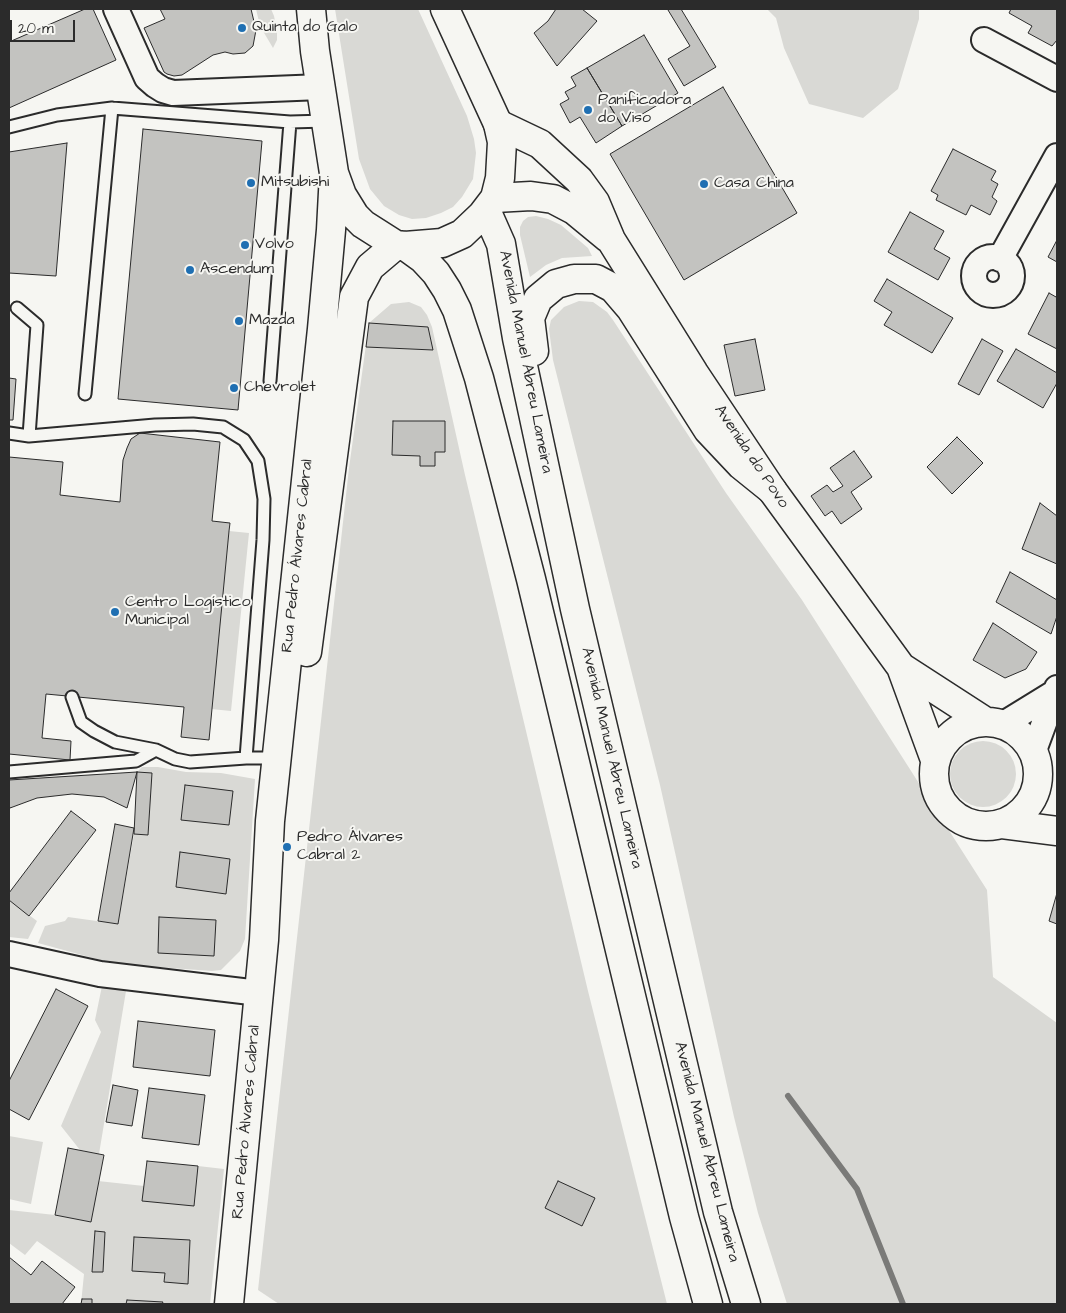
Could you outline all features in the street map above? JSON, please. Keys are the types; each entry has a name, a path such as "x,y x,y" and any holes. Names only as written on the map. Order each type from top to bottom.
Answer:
{"main road":[{"path":"311,9 334,173 342,195 355,216 376,234 401,245 423,259 436,273 457,310 479,378 534,589 684,1217 708,1304"},
{"path":"401,245 430,245 452,240 470,228 490,204 500,178 502,142 498,124 452,15"},
{"name":"Avenida do Povo","path":"498,124 540,144 579,180 595,202 611,240 694,373 772,490 901,667 935,760 936,792 944,806 956,818 970,825 986,827 1002,824 1015,818 1025,809 1033,797 1043,769 1028,744 1021,736 994,723 901,667"},
{"name":"Rua Pedro Álvares Cabral","path":"264,940 270,821 322,330 334,173"},
{"name":"Avenida do Povo","path":"490,204 531,196 553,198 574,210 611,240"},
{"name":"Avenida Manuel Abreu Lameira","path":"490,204 502,244 517,338 578,618 718,1212 746,1304"},
{"name":"Rua Pedro Álvares Cabral","path":"229,1304 264,940 285,821 354,296 370,267 401,245"},
{"path":"564,554 558,466 532,340 530,318 538,299 556,284 574,279 596,279 613,288 631,309 708,430 741,465 772,490"},
{"path":"935,760 941,747 949,737 960,729 973,724 994,723"},
{"name":"Avenida do Povo","path":"1002,824 1057,831"}],"street":[{"path":"116,9 147,78 162,90 173,93 321,87"},
{"path":"984,40 1057,79"},
{"path":"1000,259 1057,156"},
{"path":"994,723 1056,691"},
{"path":"1043,769 1056,691"},
{"path":"9,954 100,974 258,993"}],"lane":[{"path":"9,128 57,115 112,108 290,122 326,121"},
{"path":"85,394 112,108"},
{"path":"270,381 290,122"},
{"path":"17,308 37,326 29,436"},
{"path":"9,433 29,436 156,425 193,424 223,427 244,440 258,461 264,500 263,540 246,758"},
{"path":"72,696 82,722 115,742 156,750 175,759 190,762 277,758"},
{"path":"9,772 136,761 156,750"}],"shaded area":[{"path":"256,9 271,9 277,31 277,40 273,48 260,26"},
{"path":"335,9 418,9 467,116 474,139 476,153 473,179 462,197 453,207 426,218 412,219 399,215 384,206 370,189 359,159"},
{"path":"767,9 919,9 919,19 898,89 863,118 809,104 784,48 776,18"},
{"path":"536,216 561,225 588,248 592,256 562,258 546,265 530,277 520,235 520,227 528,217"},
{"path":"579,301 593,302 607,312 613,320 726,493 802,600 987,890 993,977 1057,1023 1057,1304 787,1304 758,1213 734,1117 660,785 553,360 549,329 551,320 564,307"},
{"path":"409,302 421,307 432,327 465,475 588,991 667,1304 279,1304 258,1290 349,468 369,323 391,304"},
{"path":"229,531 249,533 231,711 211,709"},
{"path":"983,741 996,744 1006,751 1013,761 1016,774 1013,787 1006,797 996,804 983,807 970,804 960,797 953,787 950,774 953,761 960,751 970,744"},
{"path":"142,767 158,767 186,772 221,773 255,779 245,939 240,951 221,970 212,971 115,964 38,943 45,926 65,921 68,917 118,924 134,834 137,772"},
{"path":"9,900 37,921 28,939 9,937"},
{"path":"102,986 126,991 99,1154 80,1150 61,1126 101,1032 95,1020"},
{"path":"9,1136 43,1142 31,1204 9,1199"},
{"path":"198,1166 224,1169 210,1304 81,1304 84,1274 37,1241 25,1255 9,1243 9,1210 55,1215 91,1222 98,1181 144,1186"}],"building":[{"path":"85,9 93,9 116,60 9,108 9,42"},
{"path":"160,9 251,9 256,30 253,46 245,53 233,54 225,52 213,55 182,75 174,76 167,74 164,72 144,28 165,19"},
{"path":"556,9 582,9 597,21 557,66 534,33 548,21"},
{"path":"681,9 716,67 684,86 668,59 690,46 668,10"},
{"path":"1011,9 1057,9 1057,40 1052,46 1028,33 1032,26 1009,13"},
{"path":"644,35 678,93 622,126 587,68"},
{"name":"Panificadora do Viso","path":"587,68 622,126 596,143 580,117 570,123 560,104 569,99 565,92 576,86 571,77"},
{"name":"Casa China","path":"723,87 797,213 684,280 610,154"},
{"name":"Ascendum","path":"143,129 262,141 238,410 118,399"},
{"path":"67,143 56,276 9,273 9,152"},
{"path":"953,149 996,171 991,180 998,184 992,197 997,201 990,215 971,205 966,215 936,200 938,195 931,191"},
{"path":"910,212 944,231 934,249 950,258 938,280 888,252"},
{"path":"1057,240 1057,262 1048,257"},
{"path":"887,279 953,318 932,353 884,325 892,312 874,301"},
{"path":"1049,293 1056,297 1057,295 1057,349 1028,334"},
{"path":"369,323 428,327 433,350 366,347"},
{"path":"755,339 765,390 735,396 724,345"},
{"path":"982,339 1003,351 979,395 958,384"},
{"path":"1016,349 1057,373 1057,383 1043,408 997,381"},
{"path":"9,378 16,379 13,420 9,420"},
{"path":"393,421 445,421 445,452 435,452 435,466 420,466 420,456 392,455"},
{"name":"Centro Logístico Municipal","path":"140,433 220,442 212,521 230,523 209,740 181,737 184,707 46,694 42,738 71,741 70,760 9,754 9,457 63,462 60,495 120,502 123,460 131,439"},
{"path":"957,437 983,463 952,494 927,467"},
{"path":"854,451 872,477 851,492 862,509 841,524 832,511 825,516 811,496 827,485 833,492 843,486 830,468"},
{"path":"1040,503 1057,516 1057,564 1022,549"},
{"path":"1010,572 1057,600 1057,616 1051,634 996,602"},
{"path":"993,623 1037,652 1026,669 1005,678 973,660"},
{"path":"137,772 127,808 104,797 72,794 37,798 10,808 9,805 9,780"},
{"path":"137,772 152,773 148,835 134,834"},
{"path":"185,785 233,791 229,825 181,820"},
{"path":"71,811 96,830 29,916 9,900 9,893"},
{"path":"115,824 134,828 118,924 98,921"},
{"path":"180,852 230,859 226,894 176,887"},
{"path":"1057,893 1057,924 1049,921"},
{"path":"159,917 216,920 214,956 158,953"},
{"path":"56,989 88,1006 29,1120 9,1109 9,1081"},
{"path":"138,1021 215,1030 210,1076 133,1067"},
{"path":"113,1085 138,1090 132,1126 106,1122"},
{"path":"149,1088 205,1095 199,1145 142,1138"},
{"path":"68,1148 104,1155 91,1222 55,1215"},
{"path":"147,1161 198,1166 194,1206 142,1201"},
{"path":"558,1181 595,1198 582,1226 545,1208"},
{"path":"95,1231 105,1232 103,1272 92,1272"},
{"path":"134,1237 190,1240 188,1284 164,1282 165,1273 132,1271"},
{"path":"9,1257 31,1275 42,1261 75,1287 62,1304 9,1304"},
{"path":"82,1299 92,1299 92,1304 81,1304"},
{"path":"127,1300 163,1302 162,1304 126,1304"}],"waterway":[{"path":"788,1096 857,1189 903,1304"}],"place":[{"name":"Quinta do Galo","path":"242,28"},
{"name":"Panificadora do Viso","path":"588,110"},
{"name":"Mitsubishi","path":"251,183"},
{"name":"Casa China","path":"704,184"},
{"name":"Volvo","path":"245,245"},
{"name":"Ascendum","path":"190,270"},
{"name":"Mazda","path":"239,321"},
{"name":"Chevrolet","path":"234,388"},
{"name":"Centro Logístico Municipal","path":"115,612"},
{"name":"Pedro Álvares Cabral 2","path":"287,847"}]}
